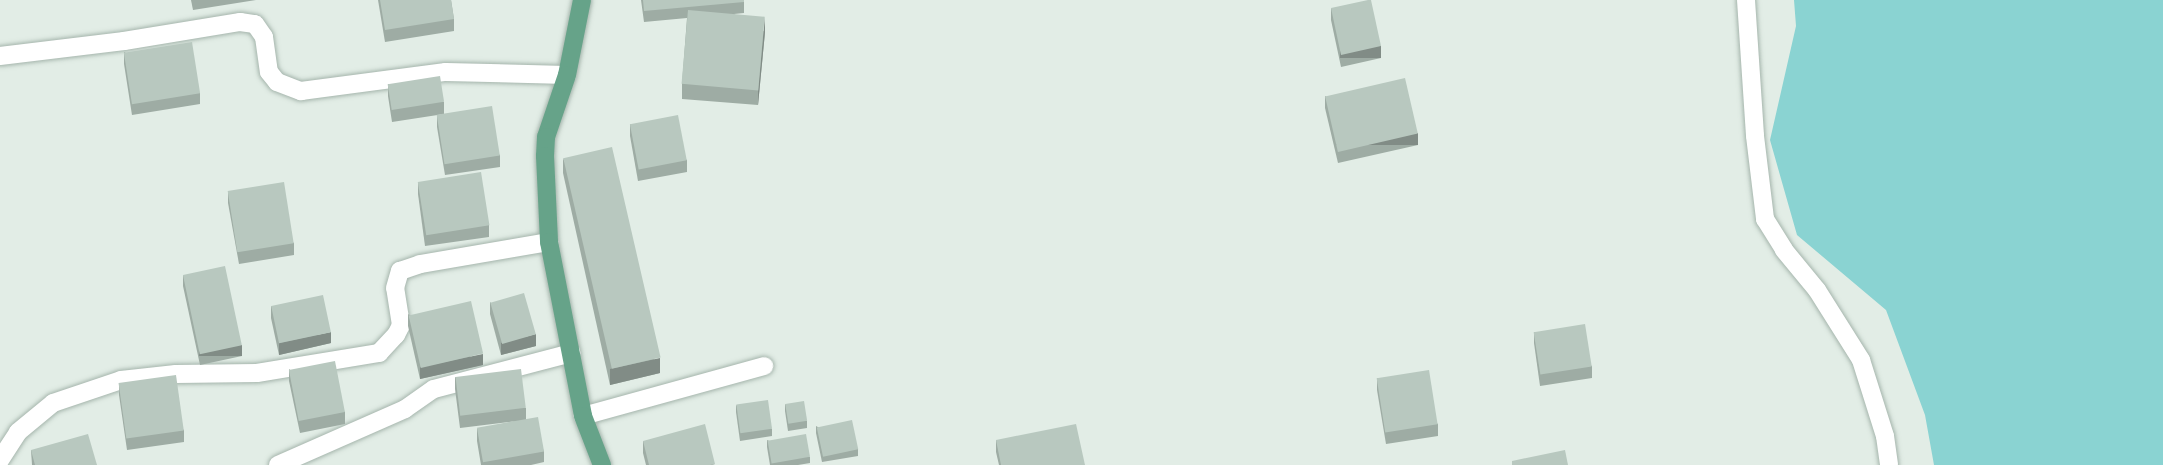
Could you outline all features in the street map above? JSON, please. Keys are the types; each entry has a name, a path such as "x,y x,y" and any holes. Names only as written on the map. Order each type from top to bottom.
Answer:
{"main road":[{"path":"582,0 567,75 546,137 549,242 583,416 602,465"}],"street":[{"path":"1746,0 1755,136 1766,219 1784,250 1817,290 1861,360 1886,436 1889,465"},
{"path":"0,56 124,41 240,22 255,24 264,37 269,72 277,82 301,91 446,72 567,75"},
{"path":"0,460 18,432 53,403 121,380 176,374 257,373 379,353 396,335 401,325 395,288 400,271 420,264 549,242"},
{"path":"278,465 405,409 434,389 571,353"},
{"path":"583,416 764,366"}],"water":[{"path":"1794,0 2163,0 2163,465 1934,465 1925,415 1886,310 1797,235 1770,140 1796,26"}],"building":[{"path":"380,0 451,0 454,19 385,30"},
{"path":"643,0 744,0 744,2 644,11"},
{"path":"1371,0 1381,46 1341,55 1331,8"},
{"path":"688,10 765,17 758,90 682,84"},
{"path":"192,42 200,93 132,104 124,53"},
{"path":"440,76 444,102 392,110 388,84"},
{"path":"1405,78 1418,134 1338,152 1325,96"},
{"path":"492,106 500,155 445,164 437,115"},
{"path":"678,115 687,160 639,170 630,124"},
{"path":"612,147 661,357 612,369 563,158"},
{"path":"481,172 489,225 426,235 418,182"},
{"path":"284,182 294,243 237,252 228,191"},
{"path":"225,266 242,345 200,354 183,275"},
{"path":"524,293 536,334 502,344 490,303"},
{"path":"323,295 331,332 279,343 271,306"},
{"path":"471,301 483,354 421,368 409,315"},
{"path":"1585,324 1592,366 1540,375 1534,332"},
{"path":"335,361 345,412 299,421 289,370"},
{"path":"521,369 526,408 460,416 455,377"},
{"path":"1429,370 1438,424 1385,433 1377,378"},
{"path":"176,375 184,430 126,439 119,383"},
{"path":"768,400 772,429 740,433 736,404"},
{"path":"804,401 807,421 788,424 785,404"},
{"path":"538,417 544,451 483,462 477,428"},
{"path":"852,420 858,449 823,457 817,427"},
{"path":"705,424 715,464 649,465 643,441"},
{"path":"1076,424 1085,465 1001,465 996,440"},
{"path":"88,434 97,465 35,465 31,450"},
{"path":"806,434 810,457 772,463 768,441"},
{"path":"1565,450 1568,465 1512,465 1512,461"}]}
